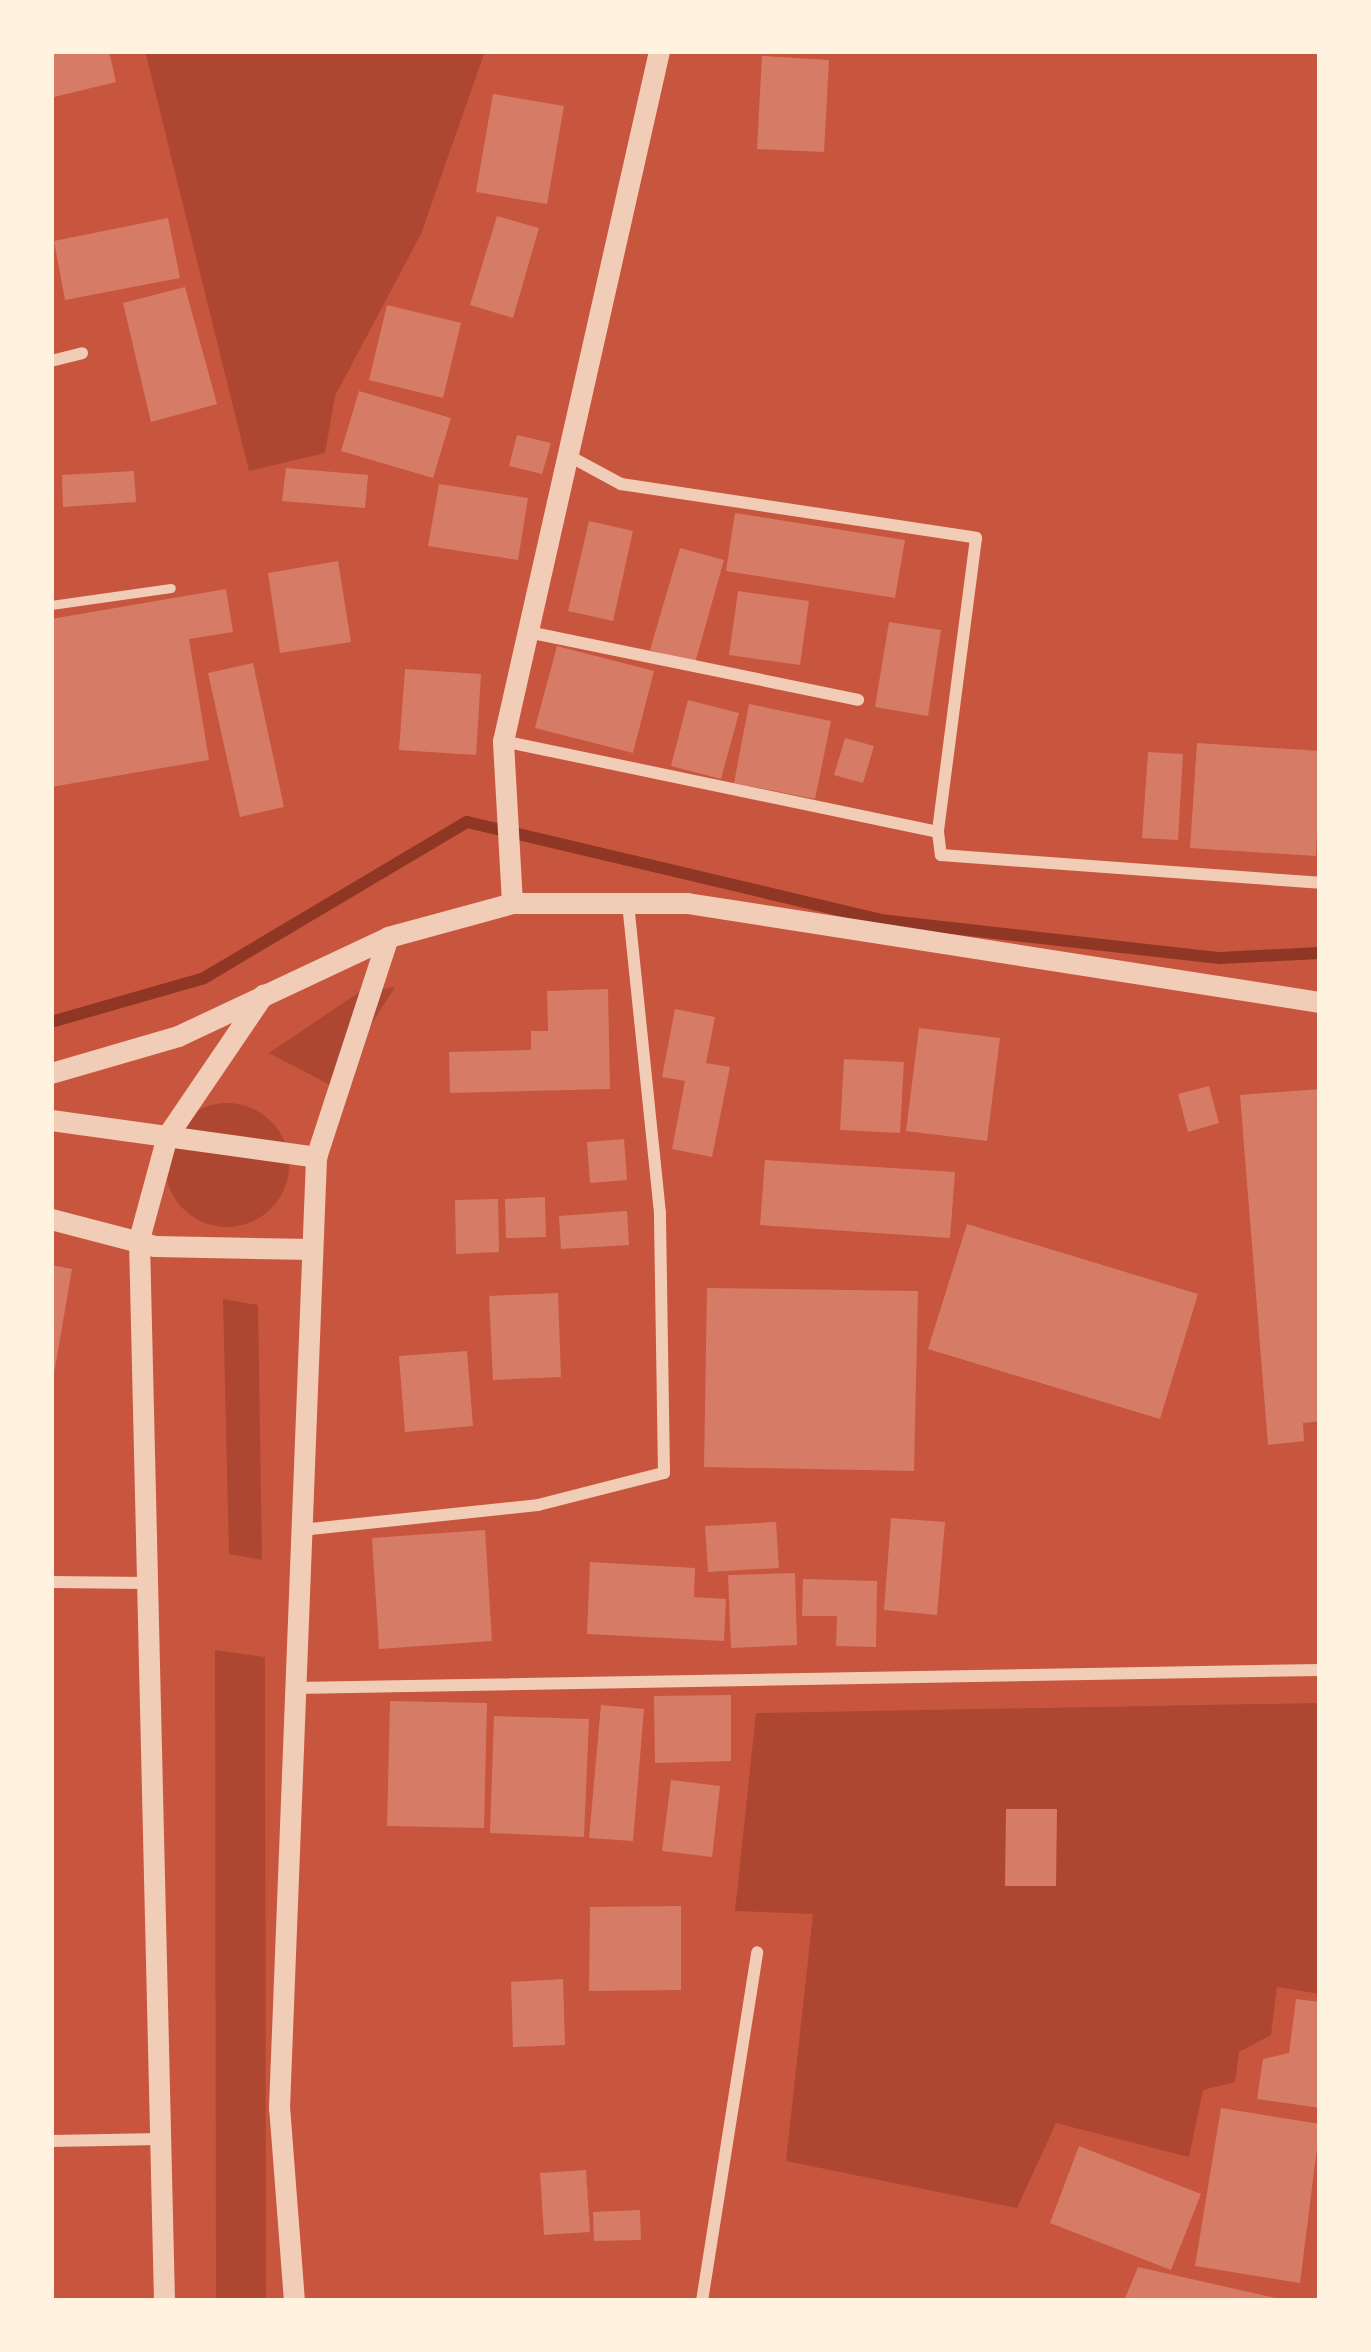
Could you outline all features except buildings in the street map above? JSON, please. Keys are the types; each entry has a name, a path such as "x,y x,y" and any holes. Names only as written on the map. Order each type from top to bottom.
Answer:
{"street":[{"path":"512,903 503,741 571,458 659,51"},
{"path":"51,361 82,353"},
{"path":"571,458 621,484 976,538 938,832 941,855 1320,883"},
{"path":"528,632 858,700"},
{"path":"503,741 938,832"},
{"path":"301,1530 538,1504 664,1473 660,1213 628,902"},
{"path":"51,1073 178,1036 388,937 512,903 688,902 1320,1002"},
{"path":"294,2301 279,2108 316,1157 388,937"},
{"path":"164,2301 139,1239 167,1136 263,995"},
{"path":"51,1120 316,1157"},
{"path":"51,1219 139,1239 312,1249"},
{"path":"51,1582 147,1583"},
{"path":"295,1688 1320,1670"},
{"path":"702,2301 758,1952"},
{"path":"51,2141 160,2139"}],"lane":[{"path":"51,604 171,588"}],"shaded area":[{"path":"145,51 485,51 421,234 335,396 325,453 249,471"},
{"path":"395,987 332,1086 269,1053 358,993"},
{"path":"227,1103 251,1108 271,1121 284,1141 289,1165 284,1189 271,1209 251,1222 227,1227 203,1222 183,1209 170,1189 165,1165 170,1141 183,1121 203,1108"},
{"path":"223,1299 258,1305 262,1560 229,1554"},
{"path":"215,1650 265,1657 266,2301 216,2301"},
{"path":"1320,1703 1320,1994 1277,1987 1271,2035 1239,2052 1235,2082 1203,2090 1189,2157 1056,2123 1017,2208 786,2161 813,1914 735,1911 756,1713"}],"waterway":[{"path":"51,1022 204,978 467,822 880,920 1220,958 1320,953"}]}
